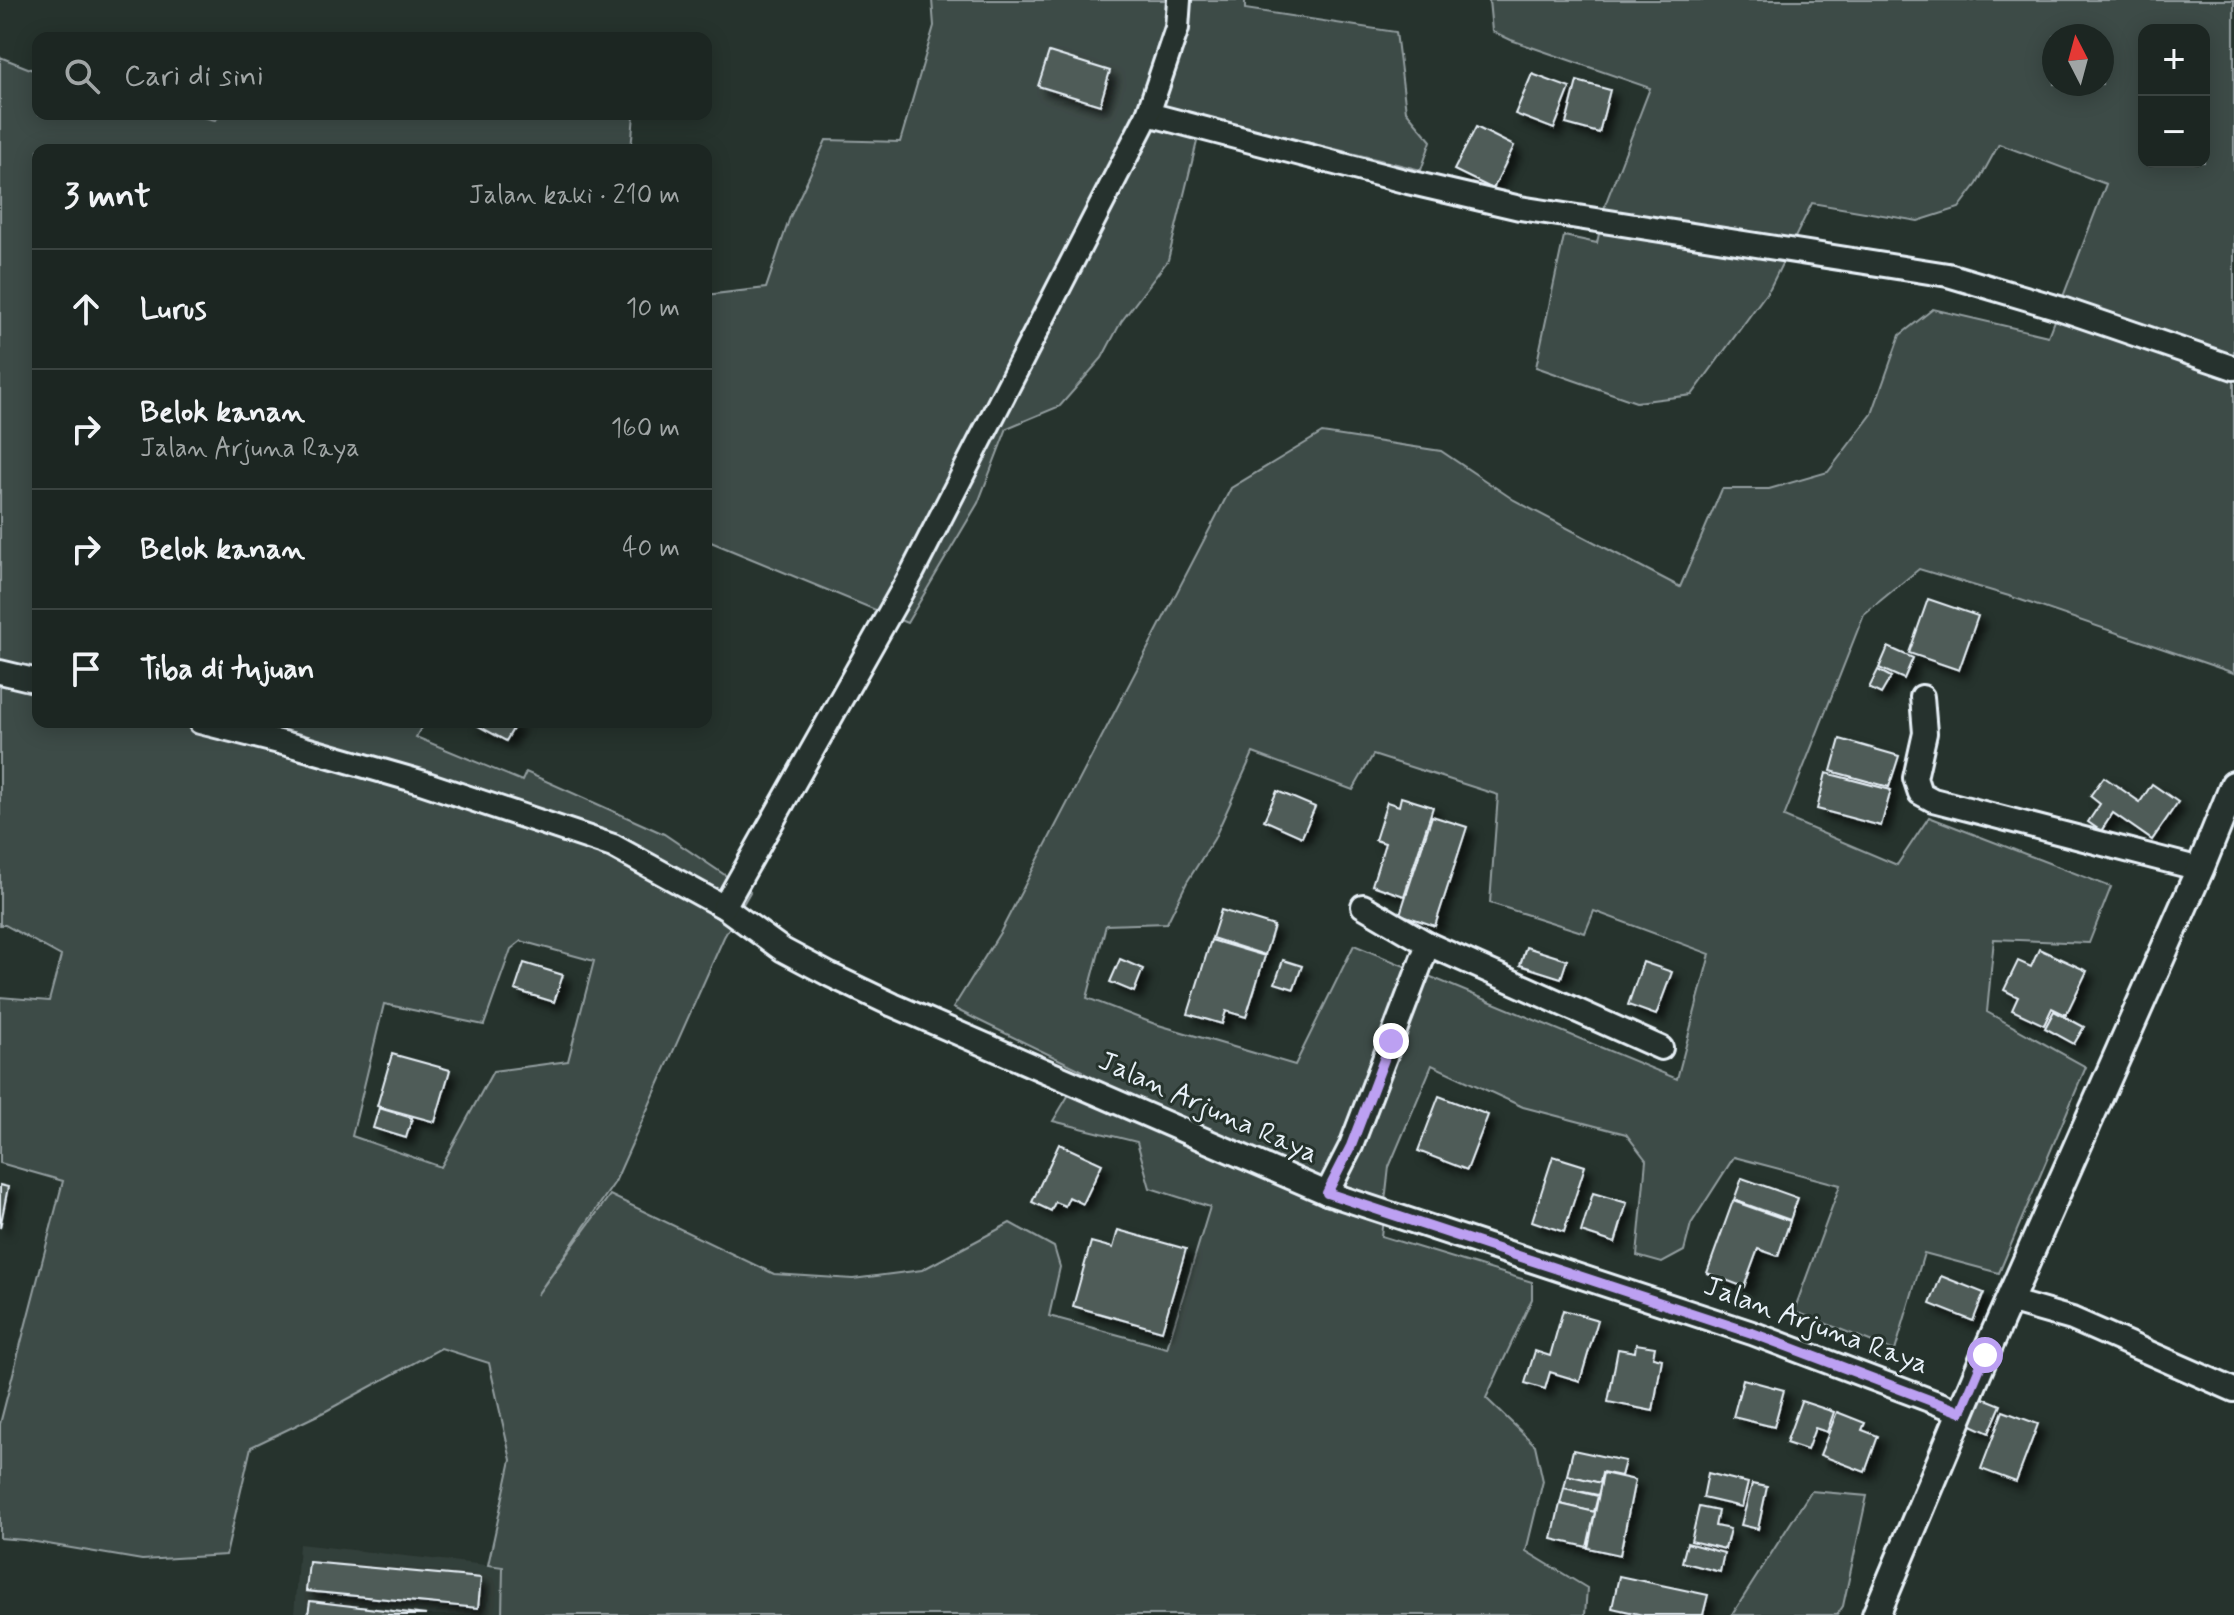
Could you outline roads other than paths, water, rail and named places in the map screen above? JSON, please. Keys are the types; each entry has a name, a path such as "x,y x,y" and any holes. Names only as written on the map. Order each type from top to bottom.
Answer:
{"street":[{"path":"724,907 912,573 1148,114 1177,28 1179,0"},
{"path":"1148,114 1520,208 1948,275 2059,308 2234,368"},
{"path":"0,672 32,680"},
{"path":"1922,697 1925,733 1915,778 1920,793 1933,800 2200,869"},
{"name":"Jalan Arjuna Raya","path":"224,728 421,782 613,846 724,907 783,950 855,987 1327,1193 1752,1333 1961,1412"},
{"path":"1876,1615 2234,785"},
{"path":"1363,906 1428,944 1661,1048"},
{"path":"1327,1193 1351,1146 1428,944"},
{"path":"2009,1301 2072,1319 2234,1390"}]}
